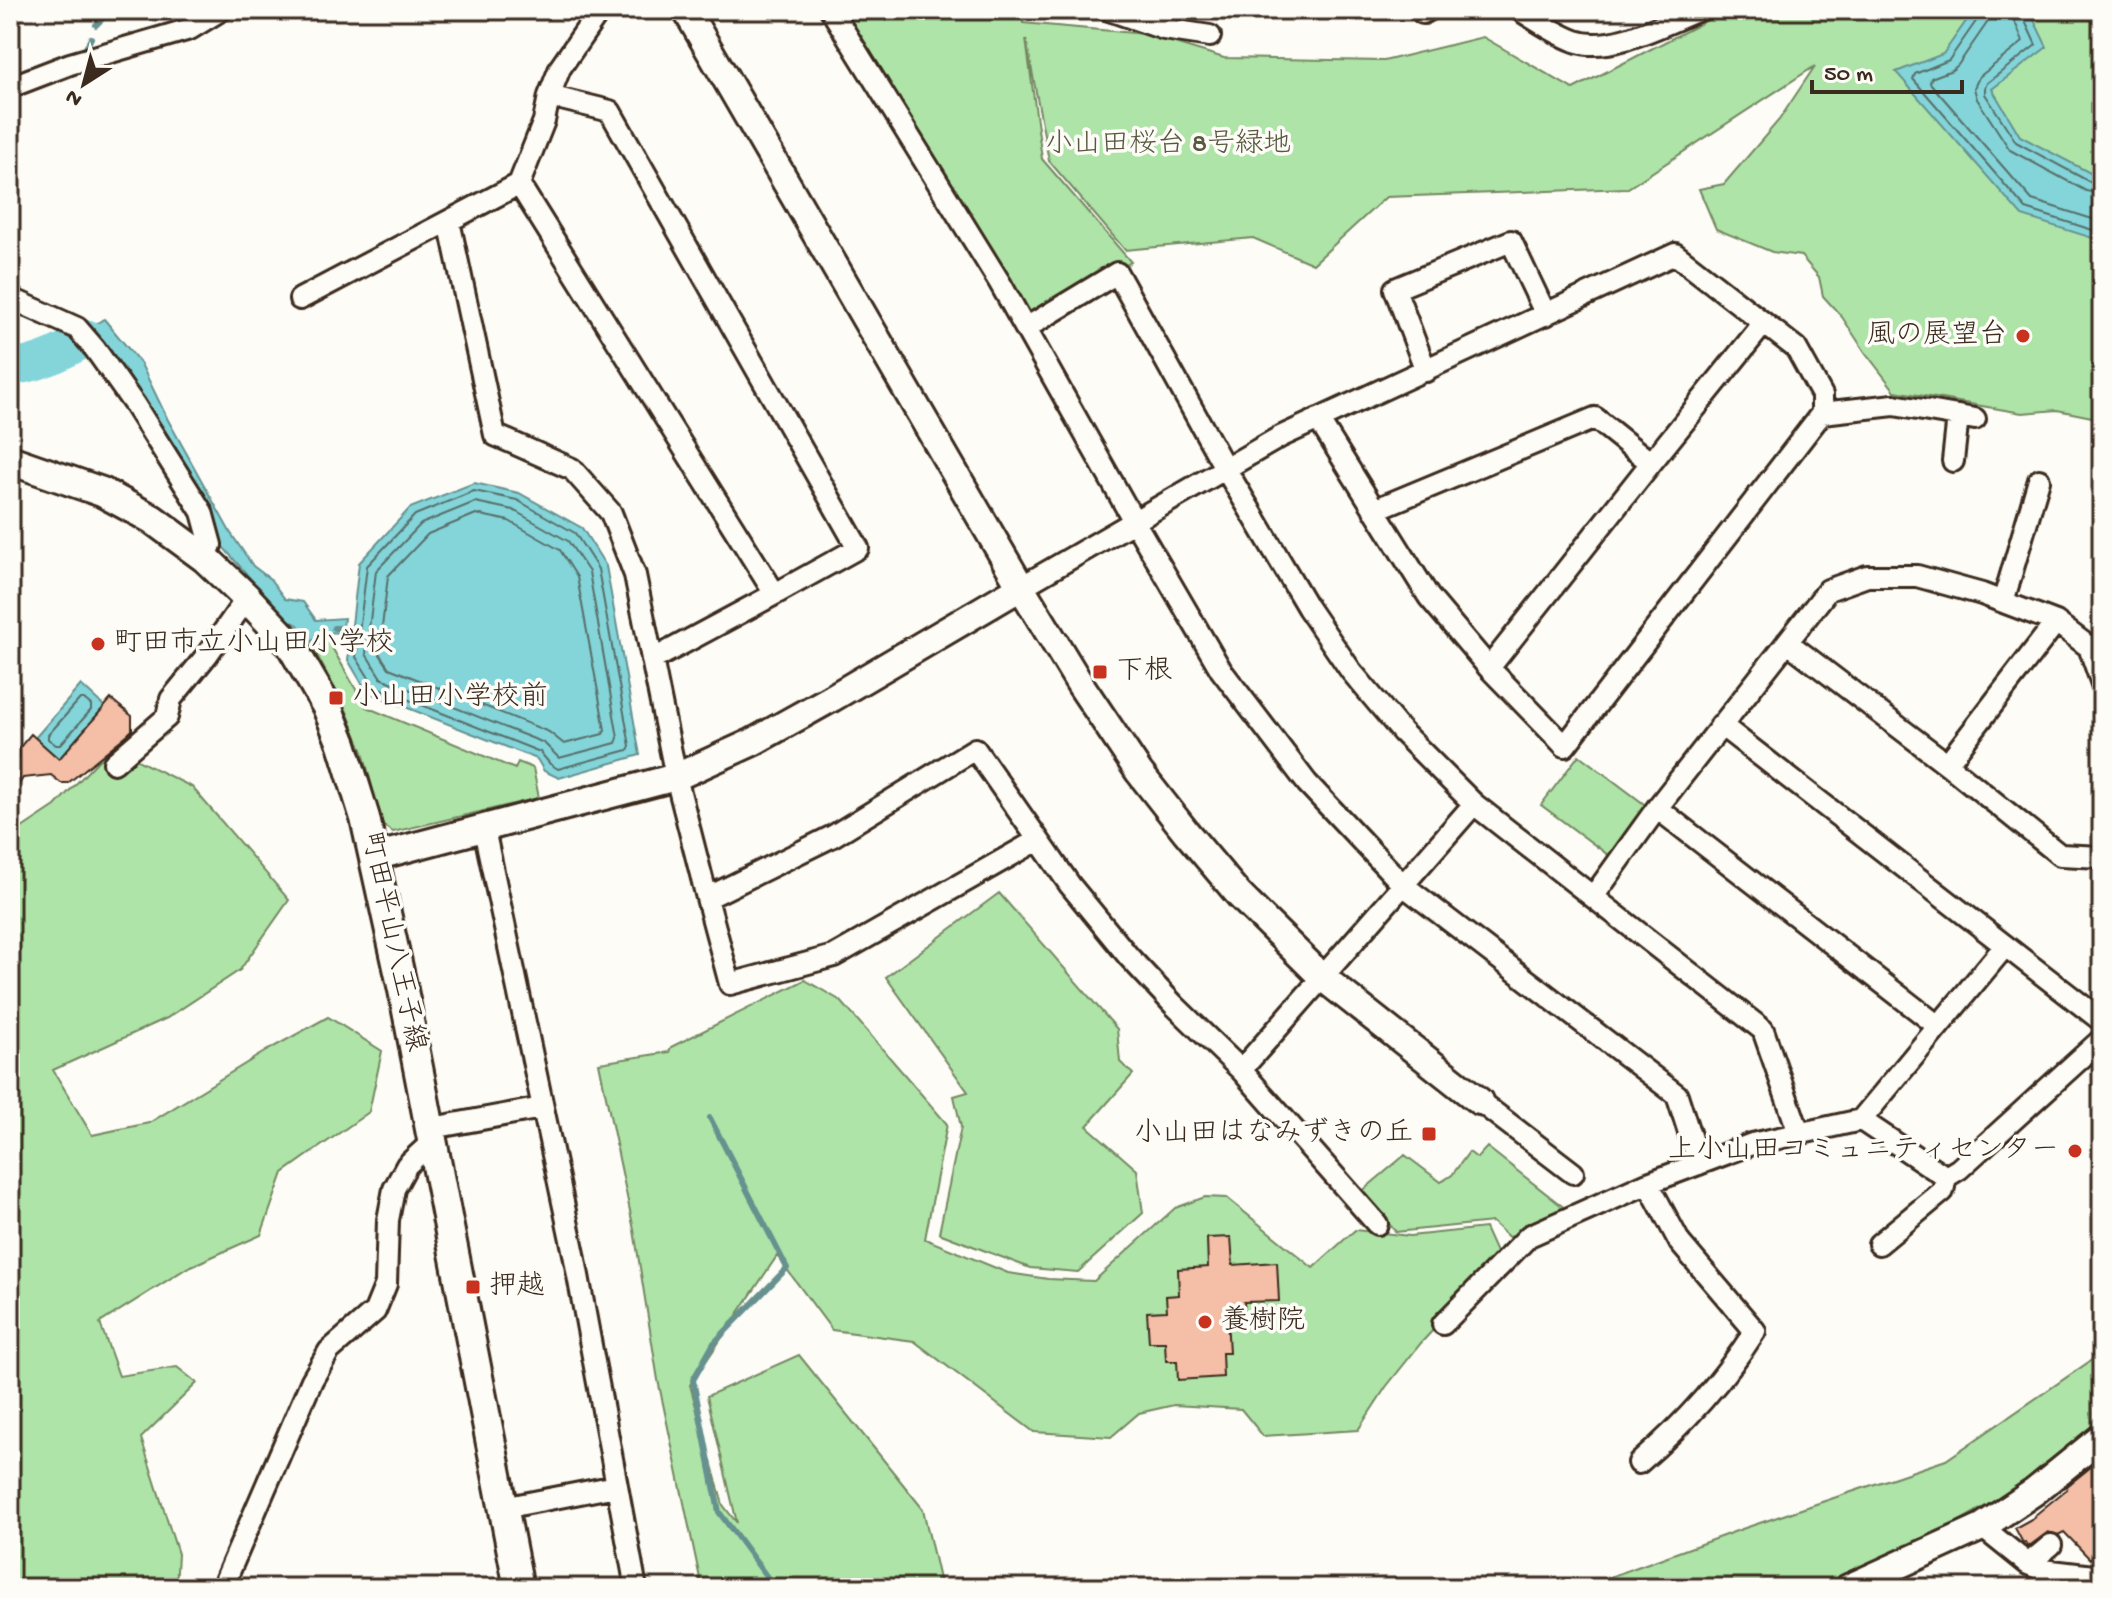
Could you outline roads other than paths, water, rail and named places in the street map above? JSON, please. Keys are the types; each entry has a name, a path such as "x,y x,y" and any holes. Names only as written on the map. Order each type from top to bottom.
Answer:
{"main road":[{"name":"町田平山八王子線","path":"10,460 102,492 152,519 205,558 291,645 327,707 353,778 374,857 432,1135 519,1588"}],"street":[{"path":"10,87 70,64 190,29 221,10"},
{"path":"300,299 519,184 544,121 549,96 560,68 600,10"},
{"path":"686,10 1021,587 1099,714 1139,772 1239,895 1322,977 1573,1173"},
{"path":"831,10 1000,283 1221,670 1307,783 1403,885 1677,1095 1699,1164"},
{"path":"1109,10 1164,29 1210,36"},
{"path":"1520,10 1575,41 1594,45 1625,40 1699,10"},
{"path":"549,96 610,111 858,548 652,660"},
{"path":"519,184 775,594"},
{"path":"449,221 495,435 572,469 611,513 635,575 676,777 730,984 834,956 1038,840"},
{"path":"1426,371 1395,289 1511,241 1546,315"},
{"path":"374,857 676,777 753,742 1280,437 1318,419 1426,371 1675,254 1796,348 1822,395 1822,413 1565,746 1489,668 1429,597 1318,419"},
{"path":"1026,328 1117,273 1225,468 1308,608 1351,671 1402,732 1474,804 1763,1030 1799,1133"},
{"path":"10,298 80,331 95,349 134,404 202,512 211,545 205,558"},
{"path":"1489,668 1764,323"},
{"path":"1822,413 1894,405 1966,417 1953,461"},
{"path":"1374,510 1595,418 1651,463"},
{"path":"2003,602 2039,480"},
{"path":"1593,897 1657,808 1828,590 1867,576 1917,576 1982,594 2056,622 2095,650 2102,684"},
{"path":"114,763 167,717 171,699 247,598"},
{"path":"1947,764 2056,622"},
{"path":"1787,642 2060,855 2102,857"},
{"path":"1721,725 2102,1021"},
{"path":"707,898 833,836 975,749 1070,885 1129,957 1241,1070 1377,1224"},
{"path":"1241,1070 1474,804"},
{"path":"1657,808 1938,1026"},
{"path":"484,829 574,1254 636,1588"},
{"path":"1443,1324 1529,1236 1648,1183 1752,1144 1861,1120 2005,946"},
{"path":"1879,1244 1943,1191 1946,1177 1959,1169 2102,1039"},
{"path":"222,1588 312,1380 329,1351 375,1311 386,1284 388,1220 394,1189 407,1165 432,1135 542,1108"},
{"path":"1861,1120 1946,1177"},
{"path":"1639,1463 1700,1405 1738,1358 1755,1331 1680,1243 1648,1183"},
{"path":"1848,1588 1982,1527 2034,1492 2102,1437"},
{"path":"503,1508 616,1486"},
{"path":"1982,1527 2028,1564 2043,1570 2102,1577"},
{"path":"2028,1564 2051,1545"}],"water":[{"path":"1974,10 2031,10 2047,47 1992,89 2020,136 2094,175 2102,176 2102,241 2022,216 1896,72 1943,54"},
{"path":"104,319 141,364 230,532 253,566 270,579 285,599 303,602 316,620 344,618 342,633 323,632 324,635 308,643 298,625 285,618 223,547 207,501 80,346 48,367 10,375 10,367 35,364 53,356 73,337"},
{"path":"474,483 519,493 582,528 606,566 640,755 559,778 544,771 537,759 367,692 348,660 359,563 410,508"},
{"path":"81,685 105,707 59,759 35,738"}],"waterway":[{"path":"96,25 111,10"},
{"path":"81,55 91,38"},
{"path":"10,367 41,361 88,338"},
{"path":"334,628 351,628"},
{"path":"710,1118 787,1268 714,1343 693,1380 719,1512 775,1588"}],"place":[{"name":"風の展望台","path":"2023,336"},
{"name":"町田市立小山田小学校","path":"98,644"},
{"name":"下根","path":"1100,672"},
{"name":"小山田小学校前","path":"336,698"},
{"name":"小山田はなみずきの丘","path":"1429,1134"},
{"name":"上小山田コミュニティセンター","path":"2075,1151"},
{"name":"押越","path":"473,1287"},
{"name":"養樹院","path":"1205,1322"}],"park label":[{"name":"小山田桜台 8号緑地","path":"1168,145"}]}
